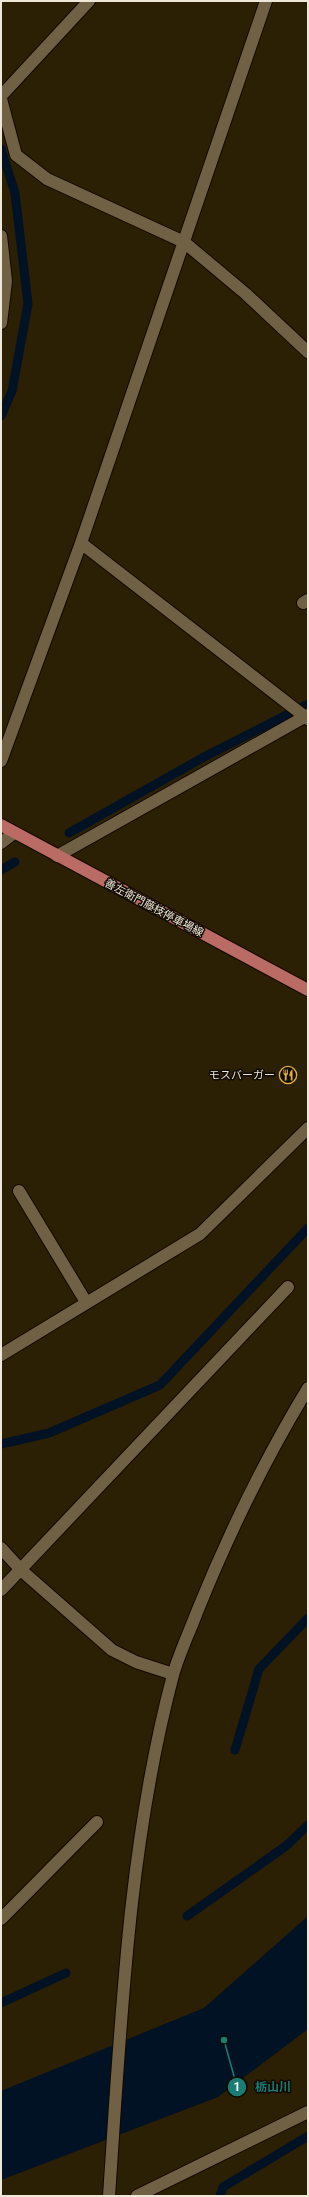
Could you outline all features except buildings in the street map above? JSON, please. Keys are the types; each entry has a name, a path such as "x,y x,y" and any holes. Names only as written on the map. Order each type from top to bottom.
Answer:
{"main road":[{"name":"善左衛門藤枝停車場線","path":"1,825 308,990"}],"street":[{"path":"89,1 1,98 16,155 47,179 184,242 246,294 308,352"},
{"path":"1,761 81,543 266,1"},
{"path":"1,236 6,281 1,323"},
{"path":"57,856 307,717 81,543"},
{"path":"1,843 14,832"},
{"path":"1,1355 200,1234 308,1128"},
{"path":"20,1191 86,1302"},
{"path":"1,1590 288,1287"},
{"path":"109,2196 123,1987 141,1823 173,1674 213,1572 285,1427 308,1388"},
{"path":"1,1548 21,1570 112,1650 136,1662 173,1674"},
{"path":"1,1919 97,1822"},
{"path":"138,2196 308,2112"}],"water":[{"path":"308,1916 308,2029 218,2097 1,2180 1,2091 204,2008"}],"waterway":[{"path":"1,149 15,193 28,304 12,391 1,416"},
{"path":"69,833 204,757 308,704"},
{"path":"1,870 15,862"},
{"path":"1,1444 49,1433 160,1385 308,1228"},
{"path":"235,1750 259,1669 308,1618"},
{"path":"187,1916 286,1846 308,1825"},
{"path":"1,2003 66,1973"},
{"path":"220,2196 223,2187 308,2136"}],"place":[{"name":"モスバーガー","path":"288,1075"},
{"name":"栃山川","path":"224,2040"}]}
